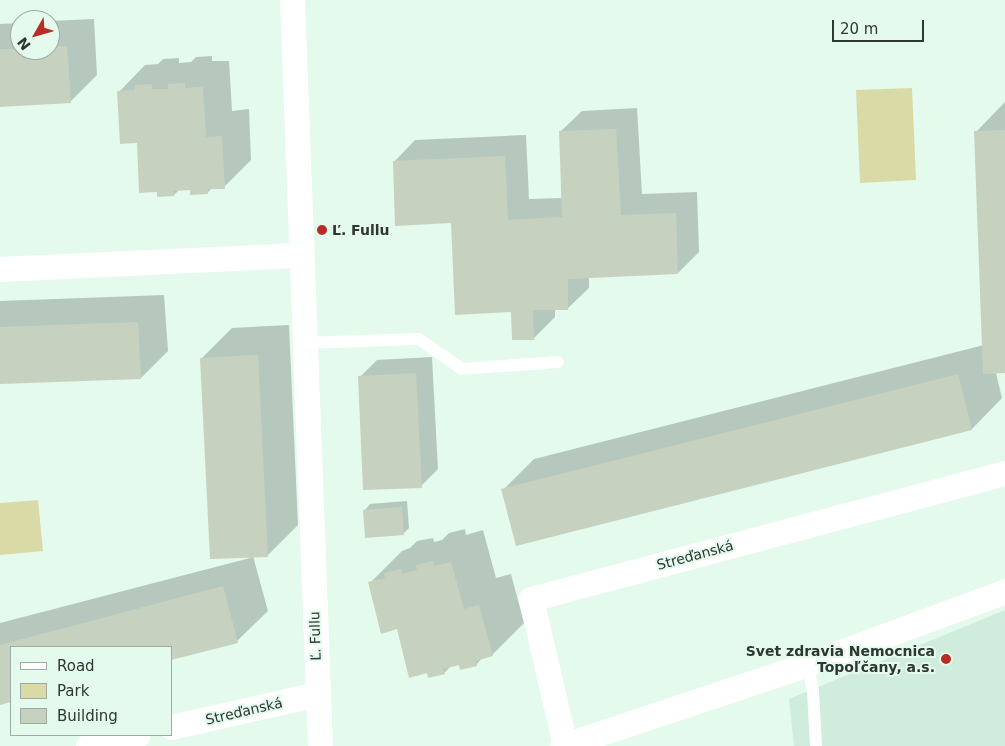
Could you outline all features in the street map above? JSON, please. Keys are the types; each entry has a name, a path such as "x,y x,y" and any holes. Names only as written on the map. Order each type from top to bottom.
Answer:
{"street":[{"name":"Ľ. Fullu","path":"292,0 320,746"},
{"path":"0,269 301,255"},
{"name":"Streďanská","path":"1005,473 531,599 564,745 808,664 1005,591"},
{"name":"Streďanská","path":"172,727 317,694"},
{"path":"88,746 133,736"}],"lane":[{"path":"304,343 418,339 462,370 558,362"},
{"path":"808,664 813,691 816,746"}],"shaded area":[{"name":"Svet zdravia Nemocnica Topoľčany, a.s.","path":"1005,610 1005,746 794,746 789,699"}],"green space":[{"path":"912,88 916,180 860,183 856,90"},
{"path":"38,500 43,551 0,555 0,503"}],"building":[{"path":"60,46 67,46 71,103 0,107 0,49 10,49 10,60 60,60"},
{"path":"185,83 185,88 203,87 206,137 222,136 225,189 208,189 208,194 190,195 190,190 174,191 174,196 157,197 157,192 139,193 137,143 120,144 117,91 135,90 135,85 152,84 152,89 168,89 168,84"},
{"path":"616,129 621,215 676,213 678,274 568,279 568,310 533,310 534,340 512,340 511,312 455,315 451,223 395,226 393,161 505,156 508,220 562,217 559,131"},
{"path":"1005,130 1005,373 983,374 974,131"},
{"path":"138,322 141,379 0,384 0,327"},
{"path":"258,355 268,557 210,559 200,358"},
{"path":"416,373 422,488 363,490 358,376"},
{"path":"958,374 972,430 516,546 501,489"},
{"path":"402,507 404,535 365,538 363,510"},
{"path":"433,561 434,566 451,562 464,609 479,605 493,656 476,661 477,666 460,670 459,665 443,669 445,674 428,678 427,673 409,678 397,629 381,634 368,582 385,578 384,573 401,569 402,574 417,570 416,565"},
{"path":"223,586 238,643 172,660 172,646 10,646 10,702 0,705 0,645"}],"place":[{"name":"Ľ. Fullu","path":"322,230"},
{"name":"Svet zdravia Nemocnica Topoľčany, a.s.","path":"946,659"}]}
